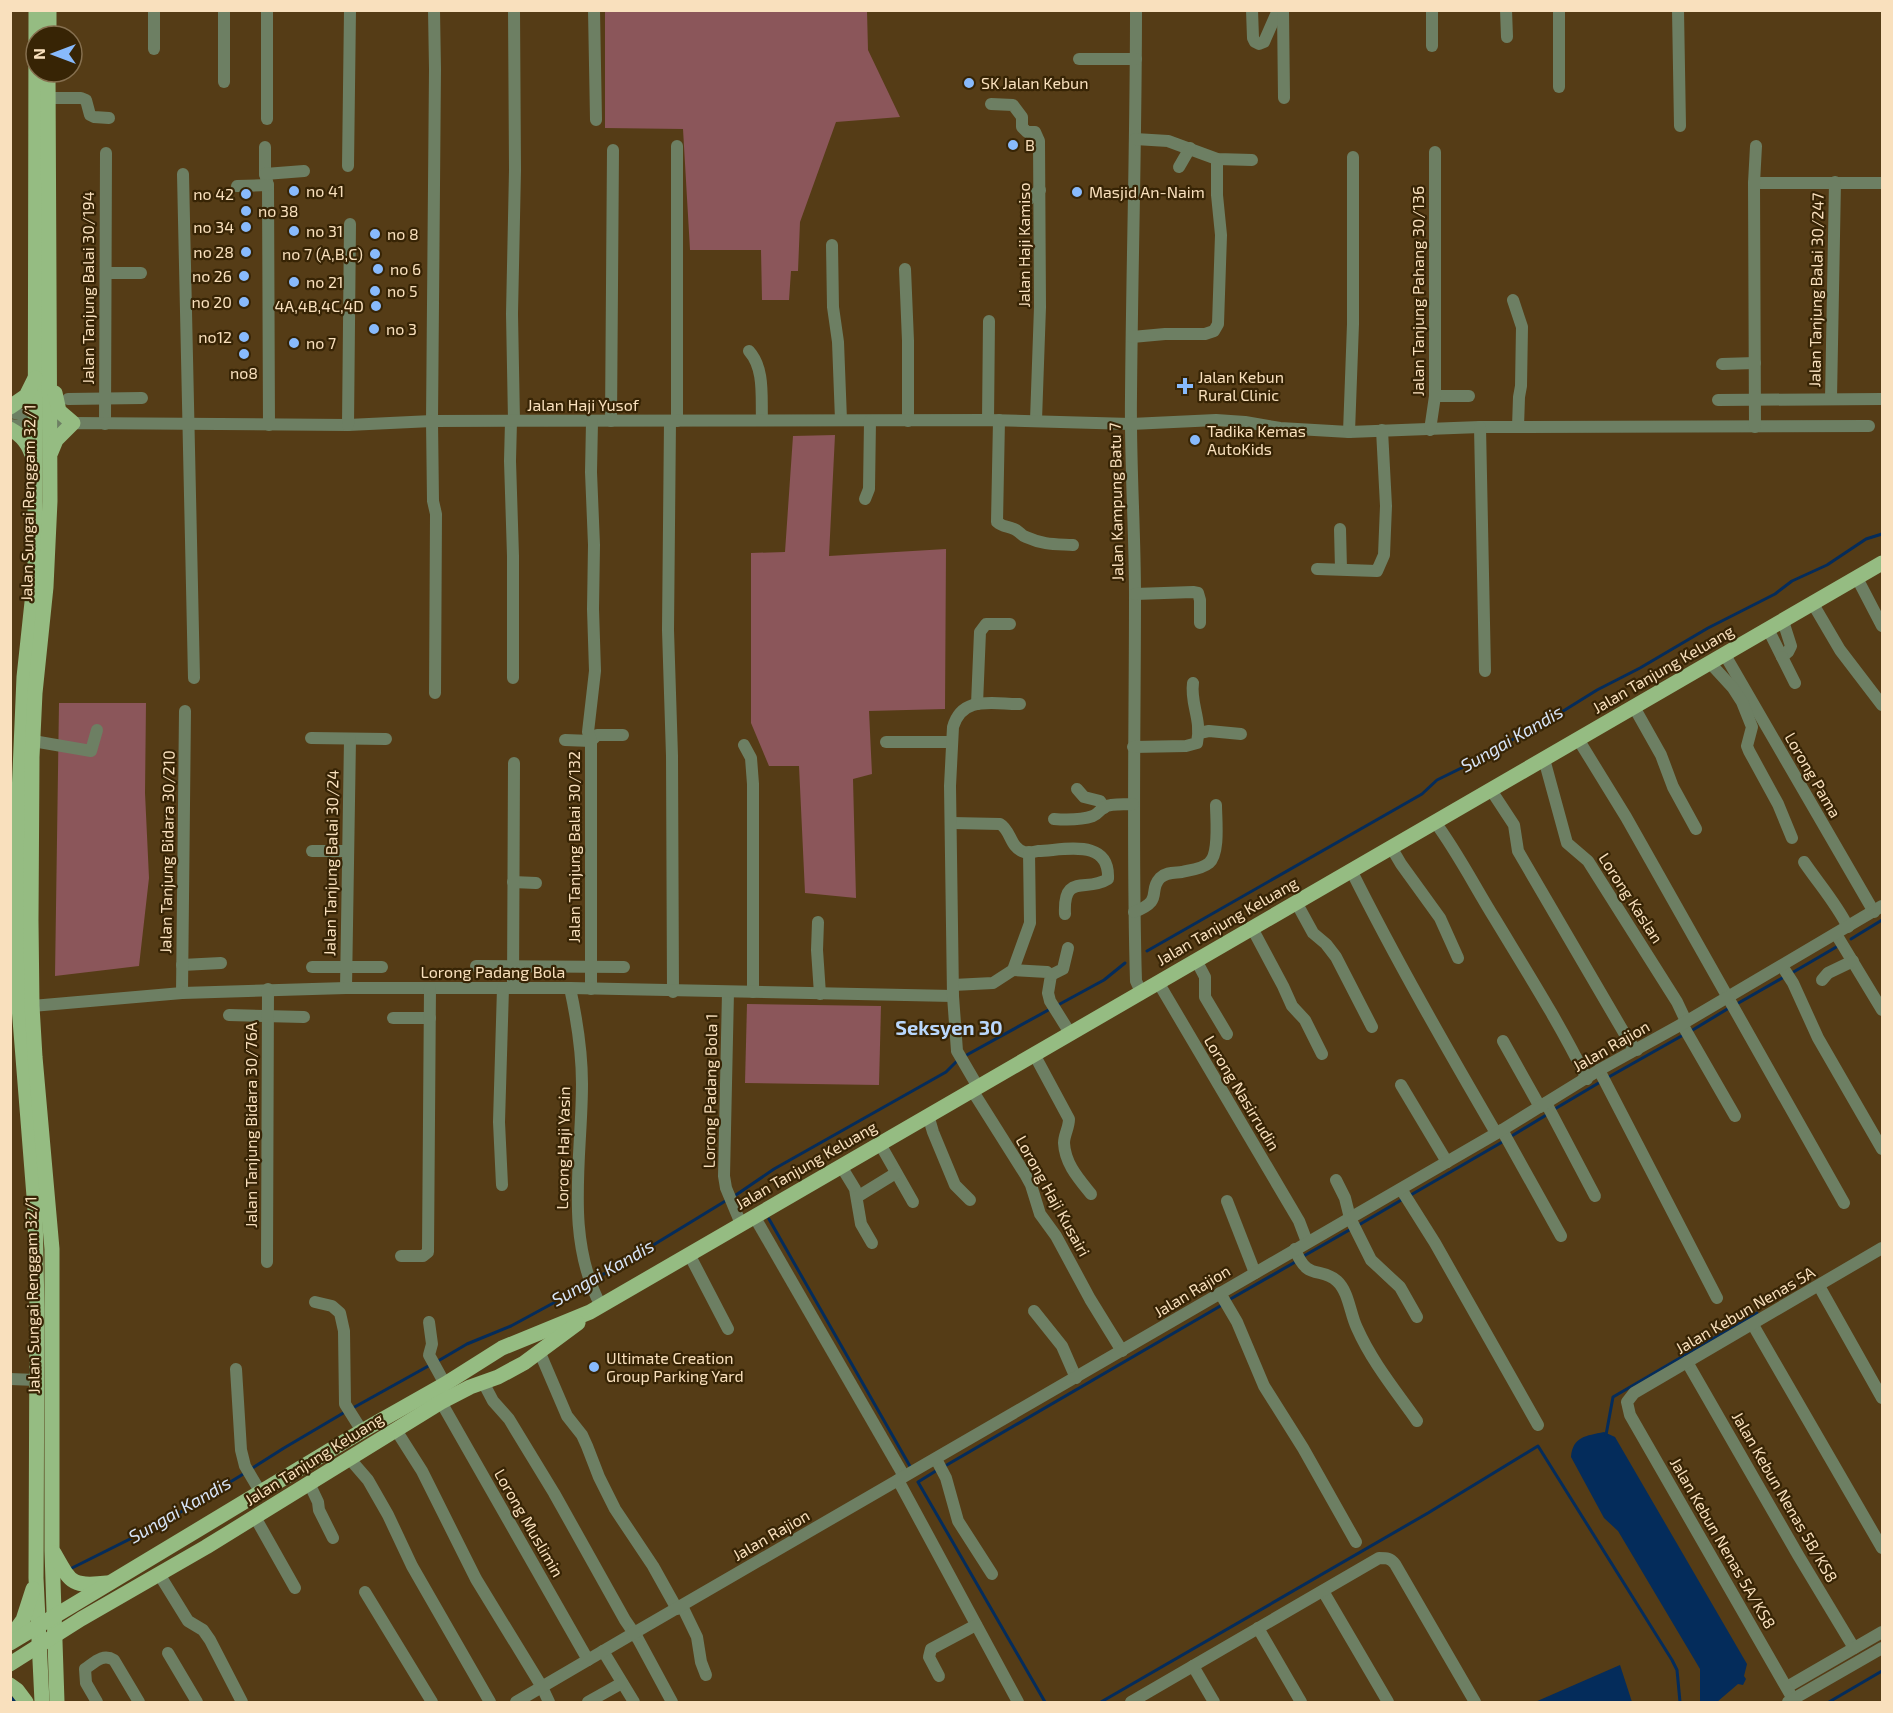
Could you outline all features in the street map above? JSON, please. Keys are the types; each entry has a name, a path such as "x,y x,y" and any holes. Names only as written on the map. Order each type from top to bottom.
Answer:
{"main road":[{"name":"Jalan Sungai Renggam 32/1","path":"42,1702 36,1578 37,1154 32,1006 33,741 35,693 46,586 50,501 50,455 42,424 36,375 44,84"},
{"name":"Jalan Sungai Renggam 32/1","path":"46,84 48,98 49,296 42,424 36,466 35,574 24,677 14,838 19,1007 37,1154 52,1250 52,1551 57,1702"},
{"path":"49,296 55,308 55,399 59,411 73,423 56,440 50,455"},
{"path":"10,410 26,396 36,375"},
{"path":"10,427 29,447 36,466"},
{"name":"Jalan Tanjung Keluang","path":"10,1664 441,1402 524,1363 596,1309 689,1254 1252,928 1299,907 1351,870 1391,847 1436,822 1494,795 1582,746 1634,707 1710,663 1728,661 1768,629 1783,621 1816,610 1861,585 1882,563"},
{"name":"Jalan Tanjung Keluang","path":"10,1643 112,1583 257,1487 442,1378 473,1366 502,1348 596,1309"},
{"path":"473,1366 509,1350 514,1353 511,1365 491,1373 483,1382"},
{"path":"52,1551 68,1577 78,1584 112,1583"},
{"path":"10,1638 22,1620 36,1578"},
{"path":"10,1685 26,1702"}],"street":[{"path":"154,10 154,49"},
{"path":"224,10 224,82"},
{"path":"267,10 267,119"},
{"path":"348,165 350,10"},
{"path":"434,10 432,421 433,501 436,514 435,693"},
{"path":"513,678 510,461 513,421 514,10"},
{"path":"594,10 596,120"},
{"name":"Jalan Kampung Batu 7","path":"1136,10 1131,424 1135,594 1134,912 1136,981 1141,992"},
{"path":"1252,10 1253,38 1259,44 1264,42 1281,10"},
{"path":"1281,10 1284,98"},
{"path":"1432,10 1432,46"},
{"path":"1506,10 1507,37"},
{"path":"1559,10 1559,87"},
{"path":"1678,10 1680,126"},
{"path":"1079,59 1136,59"},
{"path":"48,98 81,98 86,100 90,115 109,118"},
{"name":"Jalan Haji Kamiso","path":"991,104 1013,105 1022,117 1022,127 1027,132 1035,132 1039,141 1041,307 1036,420"},
{"path":"1135,139 1168,141 1217,159 1252,160"},
{"path":"673,992 672,756 668,630 674,421 677,146"},
{"path":"1755,427 1754,183 1756,146"},
{"path":"265,147 269,425"},
{"path":"1179,167 1190,148"},
{"path":"611,421 613,150"},
{"name":"Jalan Tanjung Pahang 30/136","path":"1430,430 1435,396 1435,152"},
{"name":"Jalan Tanjung Balai 30/194","path":"105,424 106,153"},
{"path":"1348,432 1353,324 1353,157"},
{"path":"1132,337 1205,334 1214,331 1218,324 1221,235 1217,195 1217,159"},
{"path":"237,186 304,171"},
{"path":"183,174 194,678"},
{"name":"Jalan Tanjung Balai 30/247","path":"1831,399 1835,182"},
{"path":"1754,183 1882,183"},
{"path":"1025,202 1041,190"},
{"path":"348,425 350,224"},
{"path":"832,244 833,307 838,342 841,420"},
{"path":"905,269 908,421"},
{"path":"106,273 141,273"},
{"path":"1513,300 1522,327 1518,427"},
{"path":"989,321 997,522 1041,544 1073,544"},
{"path":"749,351 756,359 761,382 762,420"},
{"path":"1722,363 1755,363"},
{"path":"1435,396 1469,396"},
{"path":"68,399 142,398"},
{"path":"1718,400 1882,399"},
{"name":"Jalan Sungai Renggam 32/1","path":"10,410 42,424"},
{"name":"Jalan Haji Yusof","path":"42,424 348,425 432,421 762,420 1036,420 1131,424 1216,420 1280,428 1348,432 1518,427 1869,426"},
{"path":"865,499 869,489 870,421"},
{"name":"Jalan Tanjung Balai 30/132","path":"591,989 591,741 588,732 595,671 592,422"},
{"name":"Jalan Sungai Renggam 32/1","path":"10,427 27,428 42,424"},
{"path":"1480,428 1485,671"},
{"path":"1317,568 1377,571 1384,555 1386,506 1382,430"},
{"path":"428,672 429,519 433,501"},
{"path":"1340,529 1341,569"},
{"path":"1861,585 1882,626"},
{"path":"1135,594 1198,593 1200,623"},
{"path":"1816,610 1840,650 1882,705"},
{"path":"1782,657 1791,646 1783,621"},
{"path":"977,704 980,632 986,624 1010,624"},
{"path":"1768,629 1795,683"},
{"name":"Lorong Pama","path":"1728,661 1873,906"},
{"path":"1710,663 1733,687 1742,702 1752,728 1749,751 1778,804 1792,837"},
{"path":"1133,747 1186,746 1197,743 1199,733 1191,692 1193,683"},
{"path":"953,991 950,786 952,742 956,718 961,710 970,705 1020,704"},
{"path":"1634,707 1661,755 1672,787 1696,829"},
{"name":"Jalan Tanjung Bidara 30/210","path":"182,993 185,711"},
{"path":"33,741 91,751 97,730"},
{"path":"1199,733 1209,731 1241,734"},
{"path":"565,740 591,741 597,735 622,735"},
{"path":"311,738 386,739"},
{"name":"Jalan Tanjung Balai 30/24","path":"346,988 350,739"},
{"path":"885,742 952,742"},
{"path":"744,745 752,759 753,784 753,992"},
{"path":"1582,746 1626,817 1844,1203"},
{"path":"502,1185 500,1122 508,988 513,966 514,763"},
{"name":"Lorong Kaslan","path":"1546,766 1567,843 1588,861 1677,1002 1685,1025 1735,1116"},
{"path":"1077,789 1084,796 1100,801 1104,808"},
{"path":"1494,795 1514,825 1518,851 1631,1042"},
{"path":"1054,819 1069,820 1092,816 1114,805 1134,804"},
{"path":"1134,912 1146,907 1153,899 1158,881 1163,875 1202,867 1210,862 1215,855 1216,805"},
{"path":"1436,822 1453,846 1568,1041 1587,1079"},
{"path":"952,823 1000,824 1013,844 1023,852 1087,849 1102,855 1108,867 1108,879 1100,883 1076,885 1071,888 1065,902 1065,914"},
{"path":"1391,847 1440,918 1458,958"},
{"path":"312,851 348,851"},
{"path":"1029,852 1030,923 1026,940 1013,970 1047,972 1051,975"},
{"path":"1804,861 1839,909 1848,927"},
{"path":"1351,870 1436,1029 1503,1135 1561,1236"},
{"path":"513,882 536,883"},
{"name":"Jalan Rajion","path":"516,1702 546,1694 588,1660 603,1651 638,1640 680,1607 937,1460 1121,1349 1224,1300 1255,1273 1298,1255 1303,1232 1354,1224 1405,1194 1443,1157 1503,1135 1543,1105 1587,1079 1602,1077 1631,1042 1685,1025 1727,997 1783,968 1848,927 1873,906"},
{"path":"1299,907 1313,933 1336,957 1372,1027"},
{"path":"818,922 820,994"},
{"path":"1252,928 1292,1006 1305,1020 1322,1054"},
{"path":"1836,934 1882,1010"},
{"path":"1051,975 1063,969 1068,948"},
{"path":"1196,960 1205,977 1205,997 1227,1034"},
{"path":"1822,980 1828,973 1853,960"},
{"path":"182,965 220,963"},
{"path":"476,966 624,967"},
{"path":"312,967 382,967"},
{"path":"1783,968 1793,983 1818,1038 1882,1149"},
{"name":"Lorong Padang Bola","path":"32,1006 182,993 268,989 570,988 820,994 953,991 993,983 1013,970"},
{"path":"1051,975 1048,993 1050,1001 1070,1033"},
{"name":"Lorong Nasirrudin","path":"1158,982 1303,1232"},
{"path":"401,1256 423,1256 428,1252 430,988"},
{"name":"Lorong Haji Yasin","path":"570,988 581,1050 582,1086 577,1203 585,1270 592,1288 596,1309"},
{"name":"Jalan Tanjung Bidara 30/76A","path":"267,1262 268,989"},
{"name":"Lorong Haji Kusairi","path":"953,991 957,1051 975,1088 1034,1191 1040,1214 1056,1236 1090,1299 1121,1349"},
{"name":"Lorong Padang Bola 1","path":"728,992 724,1176 726,1188 733,1205 748,1220 906,1477 910,1501 1018,1702"},
{"path":"228,1015 304,1017"},
{"path":"393,1018 430,1018"},
{"path":"1503,1041 1595,1196"},
{"path":"1034,1054 1069,1119 1069,1128 1064,1141 1071,1168 1091,1194"},
{"path":"1602,1077 1717,1298"},
{"path":"1401,1085 1443,1157"},
{"path":"928,1115 955,1185 970,1200"},
{"path":"880,1144 913,1202"},
{"path":"841,1166 855,1189 861,1224 872,1243"},
{"path":"857,1197 896,1173"},
{"path":"1336,1180 1371,1260 1400,1287 1417,1317"},
{"path":"1405,1194 1538,1425"},
{"path":"1227,1201 1255,1273"},
{"name":"Jalan Kebun Nenas 5A","path":"1627,1402 1634,1393 1882,1248"},
{"path":"689,1254 728,1329"},
{"path":"1298,1255 1312,1272 1336,1281 1344,1291 1356,1328 1383,1374 1417,1421"},
{"path":"1819,1286 1882,1398"},
{"path":"1224,1300 1264,1386 1303,1448 1356,1542"},
{"path":"315,1302 332,1306 340,1313 345,1331 345,1404 360,1428"},
{"path":"1034,1311 1062,1346 1076,1378"},
{"path":"429,1322 432,1344 429,1355 442,1378"},
{"path":"1752,1325 1882,1548"},
{"path":"540,1353 567,1416 582,1435 599,1478 615,1509 680,1607 697,1637 701,1662 706,1675"},
{"name":"Jalan Kebun Nenas 5B/KS8","path":"1687,1362 1854,1648"},
{"path":"236,1369 241,1450 245,1466 257,1487"},
{"path":"10,1379 36,1380"},
{"path":"483,1382 493,1401 509,1419 554,1493 672,1702"},
{"name":"Lorong Muslimin","path":"441,1402 588,1660"},
{"name":"Jalan Kebun Nenas 5A/KS8","path":"1627,1402 1630,1415 1787,1687 1790,1701"},
{"path":"396,1430 422,1471 476,1579 546,1694"},
{"path":"349,1458 368,1480 412,1566 490,1702"},
{"path":"937,1460 946,1478 958,1521 992,1574"},
{"path":"309,1483 333,1538"},
{"path":"255,1517 295,1588"},
{"path":"1131,1702 1379,1558 1391,1559 1395,1564 1476,1702"},
{"path":"159,1574 188,1621 203,1630 210,1640 242,1702"},
{"path":"1323,1591 1388,1702"},
{"path":"364,1592 432,1702"},
{"path":"939,1676 928,1657 931,1649 976,1625"},
{"path":"1258,1629 1301,1702"},
{"path":"1787,1687 1882,1632"},
{"path":"1790,1701 1882,1648"},
{"path":"603,1651 634,1702"},
{"path":"168,1653 197,1702"},
{"path":"98,1702 86,1683 85,1669 104,1656 109,1656 114,1660 139,1702"},
{"path":"1193,1666 1214,1702"},
{"path":"588,1702 622,1683"}],"shaded area":[{"path":"605,10 867,11 868,50 900,117 836,122 800,222 798,271 791,271 789,300 762,300 761,250 690,250 683,129 605,128"},
{"path":"835,435 829,556 946,549 945,709 869,711 872,774 853,779 856,898 805,893 799,766 769,766 751,723 751,553 785,552 793,436"},
{"path":"59,703 146,703 145,793 149,878 139,966 55,976"},
{"path":"747,1004 881,1006 879,1085 745,1083"}],"water":[{"path":"1604,1432 1615,1437 1747,1664 1744,1676 1746,1679 1743,1685 1738,1684 1717,1702 1700,1702 1700,1669 1618,1531 1604,1518 1571,1457 1574,1445 1578,1441 1586,1436"},
{"path":"1620,1665 1632,1702 1535,1702"}],"waterway":[{"name":"Sungai Kandis","path":"1147,951 1422,794 1437,780 1496,751 1532,726 1552,718 1708,628 1775,594 1792,581 1827,565 1866,539 1882,534"},
{"path":"1851,939 1882,920"},
{"path":"1790,974 1838,946"},
{"name":"Sungai Kandis","path":"1058,1005 1104,980 1125,963"},
{"path":"1735,1005 1784,977"},
{"name":"Sungai Kandis","path":"963,1057 1052,1008"},
{"path":"1691,1031 1729,1008"},
{"path":"1607,1078 1685,1034"},
{"name":"Sungai Kandis","path":"733,1197 774,1169 946,1072 958,1060"},
{"path":"1553,1110 1602,1081"},
{"path":"1510,1137 1548,1114"},
{"path":"1409,1196 1504,1141"},
{"path":"1357,1226 1403,1199"},
{"name":"Sungai Kandis","path":"593,1278 609,1272 727,1200"},
{"path":"769,1219 911,1468"},
{"path":"1302,1257 1351,1229"},
{"path":"1227,1301 1297,1261"},
{"name":"Sungai Kandis","path":"438,1361 467,1344 511,1326 570,1294 587,1280"},
{"path":"945,1466 1222,1305"},
{"path":"1606,1435 1613,1397 1757,1313"},
{"name":"Sungai Kandis","path":"351,1409 432,1364"},
{"name":"Sungai Kandis","path":"251,1469 345,1412"},
{"path":"1101,1702 1428,1513 1538,1446 1672,1660 1677,1670 1680,1702"},
{"path":"939,1469 918,1482 1045,1702"},
{"name":"Sungai Kandis","path":"72,1568 166,1521 245,1473"},
{"path":"1829,1702 1882,1671"},
{"path":"10,1697 16,1702"}],"place":[{"name":"SK Jalan Kebun","path":"969,83"},
{"name":"B","path":"1013,145"},
{"name":"no 41","path":"294,191"},
{"name":"Masjid An-Naim","path":"1077,192"},
{"name":"no 42","path":"246,194"},
{"name":"no 38","path":"246,211"},
{"name":"no 34","path":"246,227"},
{"name":"no 31","path":"294,231"},
{"name":"no 8","path":"375,234"},
{"name":"no 28","path":"246,252"},
{"name":"no 7 (A,B,C)","path":"375,254"},
{"name":"no 6","path":"378,269"},
{"name":"no 26","path":"244,276"},
{"name":"no 21","path":"294,282"},
{"name":"no 5","path":"375,291"},
{"name":"no 20","path":"244,302"},
{"name":"4A,4B,4C,4D","path":"376,306"},
{"name":"no 3","path":"374,329"},
{"name":"no12","path":"244,337"},
{"name":"no 7","path":"294,343"},
{"name":"no8","path":"244,354"},
{"name":"Jalan Kebun Rural Clinic","path":"1185,386"},
{"name":"Tadika Kemas AutoKids","path":"1195,440"},
{"name":"Ultimate Creation Group Parking Yard","path":"594,1367"}],"district":[{"name":"Seksyen 30","path":"949,1028"}]}
